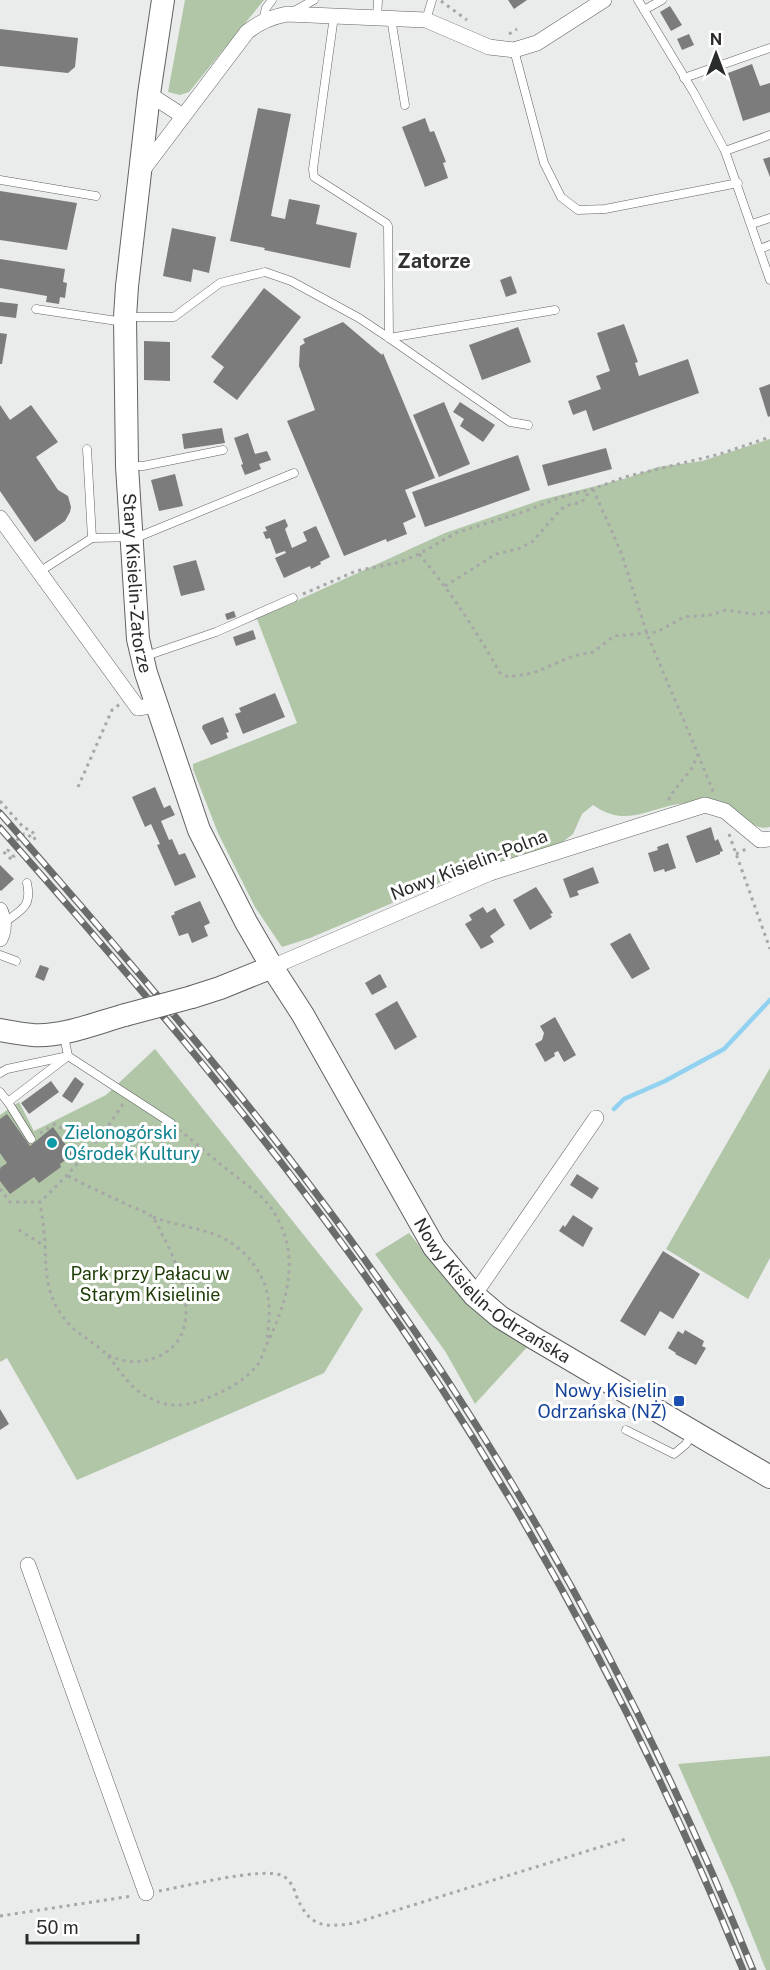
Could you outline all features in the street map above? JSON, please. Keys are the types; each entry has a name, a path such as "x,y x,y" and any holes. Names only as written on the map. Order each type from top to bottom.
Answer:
{"street":[{"name":"Stary Kisielin-Zatorze","path":"163,0 149,94 125,320 127,466 135,611 141,658 199,830 217,868 272,967"},
{"path":"140,173 247,32 263,21 287,14 426,20 489,47 513,50 537,43 604,0"},
{"path":"149,94 183,116"},
{"path":"0,518 138,708 157,705"},
{"name":"Nowy Kisielin-Polna","path":"272,967 490,873 664,816 705,805 720,810"},
{"path":"720,810 725,811 760,840 770,839"},
{"path":"0,1030 33,1035 63,1033 192,997 272,967"},
{"name":"Nowy Kisielin-Odrzańska","path":"272,967 303,1015 434,1247 474,1295 500,1317 525,1333 770,1477"},
{"path":"474,1295 596,1118"},
{"path":"28,1565 146,1893"}],"lane":[{"path":"263,21 266,8 272,0"},
{"path":"287,14 314,0"},
{"path":"378,0 405,105"},
{"path":"426,20 432,0"},
{"path":"639,0 725,151 770,280"},
{"path":"644,10 662,0"},
{"path":"334,16 313,169 314,177 388,226 389,338"},
{"path":"684,78 770,48"},
{"path":"513,50 544,163 561,197 578,210 605,209 738,183"},
{"path":"725,151 770,135"},
{"path":"0,180 96,196"},
{"path":"752,224 770,218"},
{"path":"760,249 770,245"},
{"path":"36,309 125,320 174,317 220,283 265,272 291,281 359,318 510,422 528,425"},
{"path":"389,338 555,310"},
{"path":"87,449 93,538"},
{"path":"127,466 143,466 224,450"},
{"path":"39,572 93,538 138,537 294,473"},
{"path":"141,658 216,632 293,598"},
{"path":"1,924 26,906 30,897 27,883"},
{"path":"0,955 16,961"},
{"path":"63,1033 68,1056"},
{"path":"8,1102 68,1056"},
{"path":"0,1073 7,1069 68,1056 171,1123"},
{"path":"0,1092 31,1139"},
{"path":"626,1430 674,1454 686,1444 693,1431"}],"path":[{"path":"440,0 470,22"},
{"path":"504,37 517,29"},
{"path":"293,598 356,571 400,562 419,554 456,532 523,512 561,496 591,490 625,477 720,454 770,437"},
{"path":"445,586 496,554 518,549 532,542 561,509 580,503 591,490"},
{"path":"591,490 621,552 647,634 720,810 770,949"},
{"path":"419,554 471,623 500,673 508,677 532,673 593,652 614,636 657,632 684,617 710,615 726,610 754,614 770,612"},
{"path":"78,787 112,710 129,697"},
{"path":"664,816 670,796 692,768 698,754"},
{"path":"0,801 24,828 31,830 36,837 33,840 28,834 24,834 13,843 8,850 15,857 12,860 0,851"},
{"path":"0,1190 10,1202 40,1202 68,1176 103,1135 129,1095"},
{"path":"40,1202 46,1279 54,1303 71,1326 106,1354 126,1381 148,1397 167,1405 182,1406 219,1394 240,1381 258,1364 278,1323 290,1266 284,1232 275,1213 258,1193 171,1123"},
{"path":"31,1139 55,1124 69,1136 81,1161"},
{"path":"68,1176 152,1216 220,1237 238,1246 259,1273 269,1304 267,1344"},
{"path":"106,1354 128,1362 153,1359 174,1347 184,1328 186,1311 184,1287 177,1265 152,1216"},
{"path":"19,1230 45,1246"},
{"path":"0,1916 254,1874 272,1874 283,1876 292,1885 305,1913 316,1923 330,1927 355,1923 626,1839"}],"green space":[{"path":"185,0 264,0 189,92 180,95 168,92"},
{"path":"770,439 770,827 760,827 692,803 629,816 618,816 593,805 582,814 573,834 560,844 470,870 310,938 282,947 255,907 218,833 193,769 193,764 297,723 257,619 445,533 541,500 627,478 658,467 702,461"},
{"name":"Park przy Pałacu w Starym Kisielinie","path":"155,1049 363,1309 324,1373 77,1480 7,1358 0,1362 0,1115 19,1102 34,1131 106,1095"},
{"path":"770,1068 770,1258 748,1299 666,1249"},
{"path":"409,1233 445,1278 529,1345 475,1404 445,1351 375,1254"},
{"path":"770,1756 770,1970 766,1970 733,1888 678,1764"}],"building":[{"path":"508,0 527,0 514,9"},
{"path":"670,6 682,25 671,31 660,12"},
{"path":"0,29 78,38 75,67 68,73 0,66"},
{"path":"689,34 694,45 682,50 677,39"},
{"path":"752,64 760,86 770,83 770,112 743,121 728,73"},
{"path":"258,108 291,114 271,216 285,219 289,199 320,205 316,224 357,233 350,268 230,241"},
{"path":"425,118 430,132 434,131 446,162 443,163 448,178 425,187 402,127"},
{"path":"770,157 770,177 763,159"},
{"path":"0,191 77,203 67,250 0,240"},
{"path":"172,228 216,237 209,273 193,269 191,282 163,276"},
{"path":"0,259 65,269 63,282 67,283 65,298 60,297 59,304 46,302 47,296 0,288"},
{"path":"511,276 517,293 506,297 500,280"},
{"path":"264,288 301,317 237,400 213,382 224,367 211,357"},
{"path":"0,302 18,304 16,318 0,316"},
{"path":"343,322 382,355 383,353 435,478 405,490 416,517 403,523 407,534 387,542 386,539 344,556 287,421 315,410 299,366 300,346 305,343 303,339"},
{"path":"624,324 638,362 635,363 639,376 688,359 699,393 593,431 586,410 573,415 568,401 601,389 596,376 610,371 597,333"},
{"path":"518,327 531,362 482,380 469,345"},
{"path":"0,333 7,334 2,364 0,364"},
{"path":"144,341 170,342 170,381 144,380"},
{"path":"770,384 770,416 768,417 759,388"},
{"path":"444,402 470,464 439,477 413,415"},
{"path":"460,402 495,425 483,442 460,426 464,419 453,412"},
{"path":"0,405 10,420 31,405 58,442 36,457 58,490 68,496 70,512 65,521 35,542 0,491"},
{"path":"222,428 225,443 184,449 182,434"},
{"path":"248,433 255,454 267,451 271,460 259,464 261,469 245,475 234,438"},
{"path":"606,448 612,469 548,486 542,465"},
{"path":"518,455 530,490 425,527 412,492"},
{"path":"175,474 183,506 159,511 151,480"},
{"path":"285,519 288,526 285,529 292,548 307,541 303,532 316,526 330,557 311,569 310,566 284,578 275,558 286,553 285,551 276,554 270,538 266,539 263,532 267,531 265,527"},
{"path":"196,560 205,590 181,596 173,566"},
{"path":"234,611 236,617 227,620 225,614"},
{"path":"253,630 256,639 236,646 233,637"},
{"path":"275,693 285,717 243,734 235,714 241,712 239,708"},
{"path":"223,717 229,732 226,733 228,738 211,745 202,728 203,725"},
{"path":"155,787 164,808 170,805 175,815 161,821 169,840 172,839 179,855 185,853 196,877 175,886 157,845 160,844 151,824 145,827 132,797"},
{"path":"711,827 715,841 718,839 723,851 696,863 686,836"},
{"path":"668,843 676,868 665,872 664,869 654,872 648,853"},
{"path":"0,865 14,879 1,891 0,890"},
{"path":"593,867 599,883 577,891 579,895 570,898 563,879"},
{"path":"536,887 553,913 550,914 552,917 530,930 513,900"},
{"path":"200,901 210,923 204,926 208,936 192,943 188,933 179,936 171,916 175,914 174,912"},
{"path":"483,907 487,913 495,908 505,925 490,936 494,942 481,949 465,924 472,920 469,915"},
{"path":"630,933 650,969 632,979 610,944"},
{"path":"40,965 49,968 44,981 35,977"},
{"path":"380,974 387,987 372,995 365,983"},
{"path":"397,1001 417,1037 395,1050 375,1014"},
{"path":"555,1017 576,1055 564,1062 558,1051 554,1053 555,1056 545,1062 535,1044 542,1040 544,1033 540,1026"},
{"path":"75,1077 84,1084 72,1103 62,1096"},
{"path":"51,1081 59,1092 29,1114 21,1103"},
{"path":"7,1114 30,1146 53,1127 73,1155 39,1183 34,1177 10,1194 0,1181 0,1168 7,1163 0,1153 0,1119"},
{"path":"577,1174 599,1188 592,1199 570,1185"},
{"path":"573,1215 593,1228 583,1247 559,1231 563,1225 565,1227"},
{"path":"663,1251 700,1274 673,1319 660,1311 645,1336 620,1321"},
{"path":"685,1330 704,1341 702,1346 706,1348 696,1365 668,1348 678,1331 683,1334"},
{"path":"0,1409 9,1424 0,1430"}],"waterway":[{"path":"614,1109 624,1099 665,1081 724,1049 770,1000"}],"railway":[{"path":"0,813 149,985 245,1102 338,1222 437,1365 490,1447 587,1616 675,1791 753,1970"},
{"path":"0,828 91,931 266,1143 349,1253 408,1337 517,1511 568,1600 661,1783 743,1970"}],"place":[{"name":"Zielonogórski Ośrodek Kultury","path":"52,1143"},
{"name":"Nowy Kisielin Odrzańska (NŻ)","path":"679,1401"}],"district":[{"name":"Zatorze","path":"434,261"}]}
